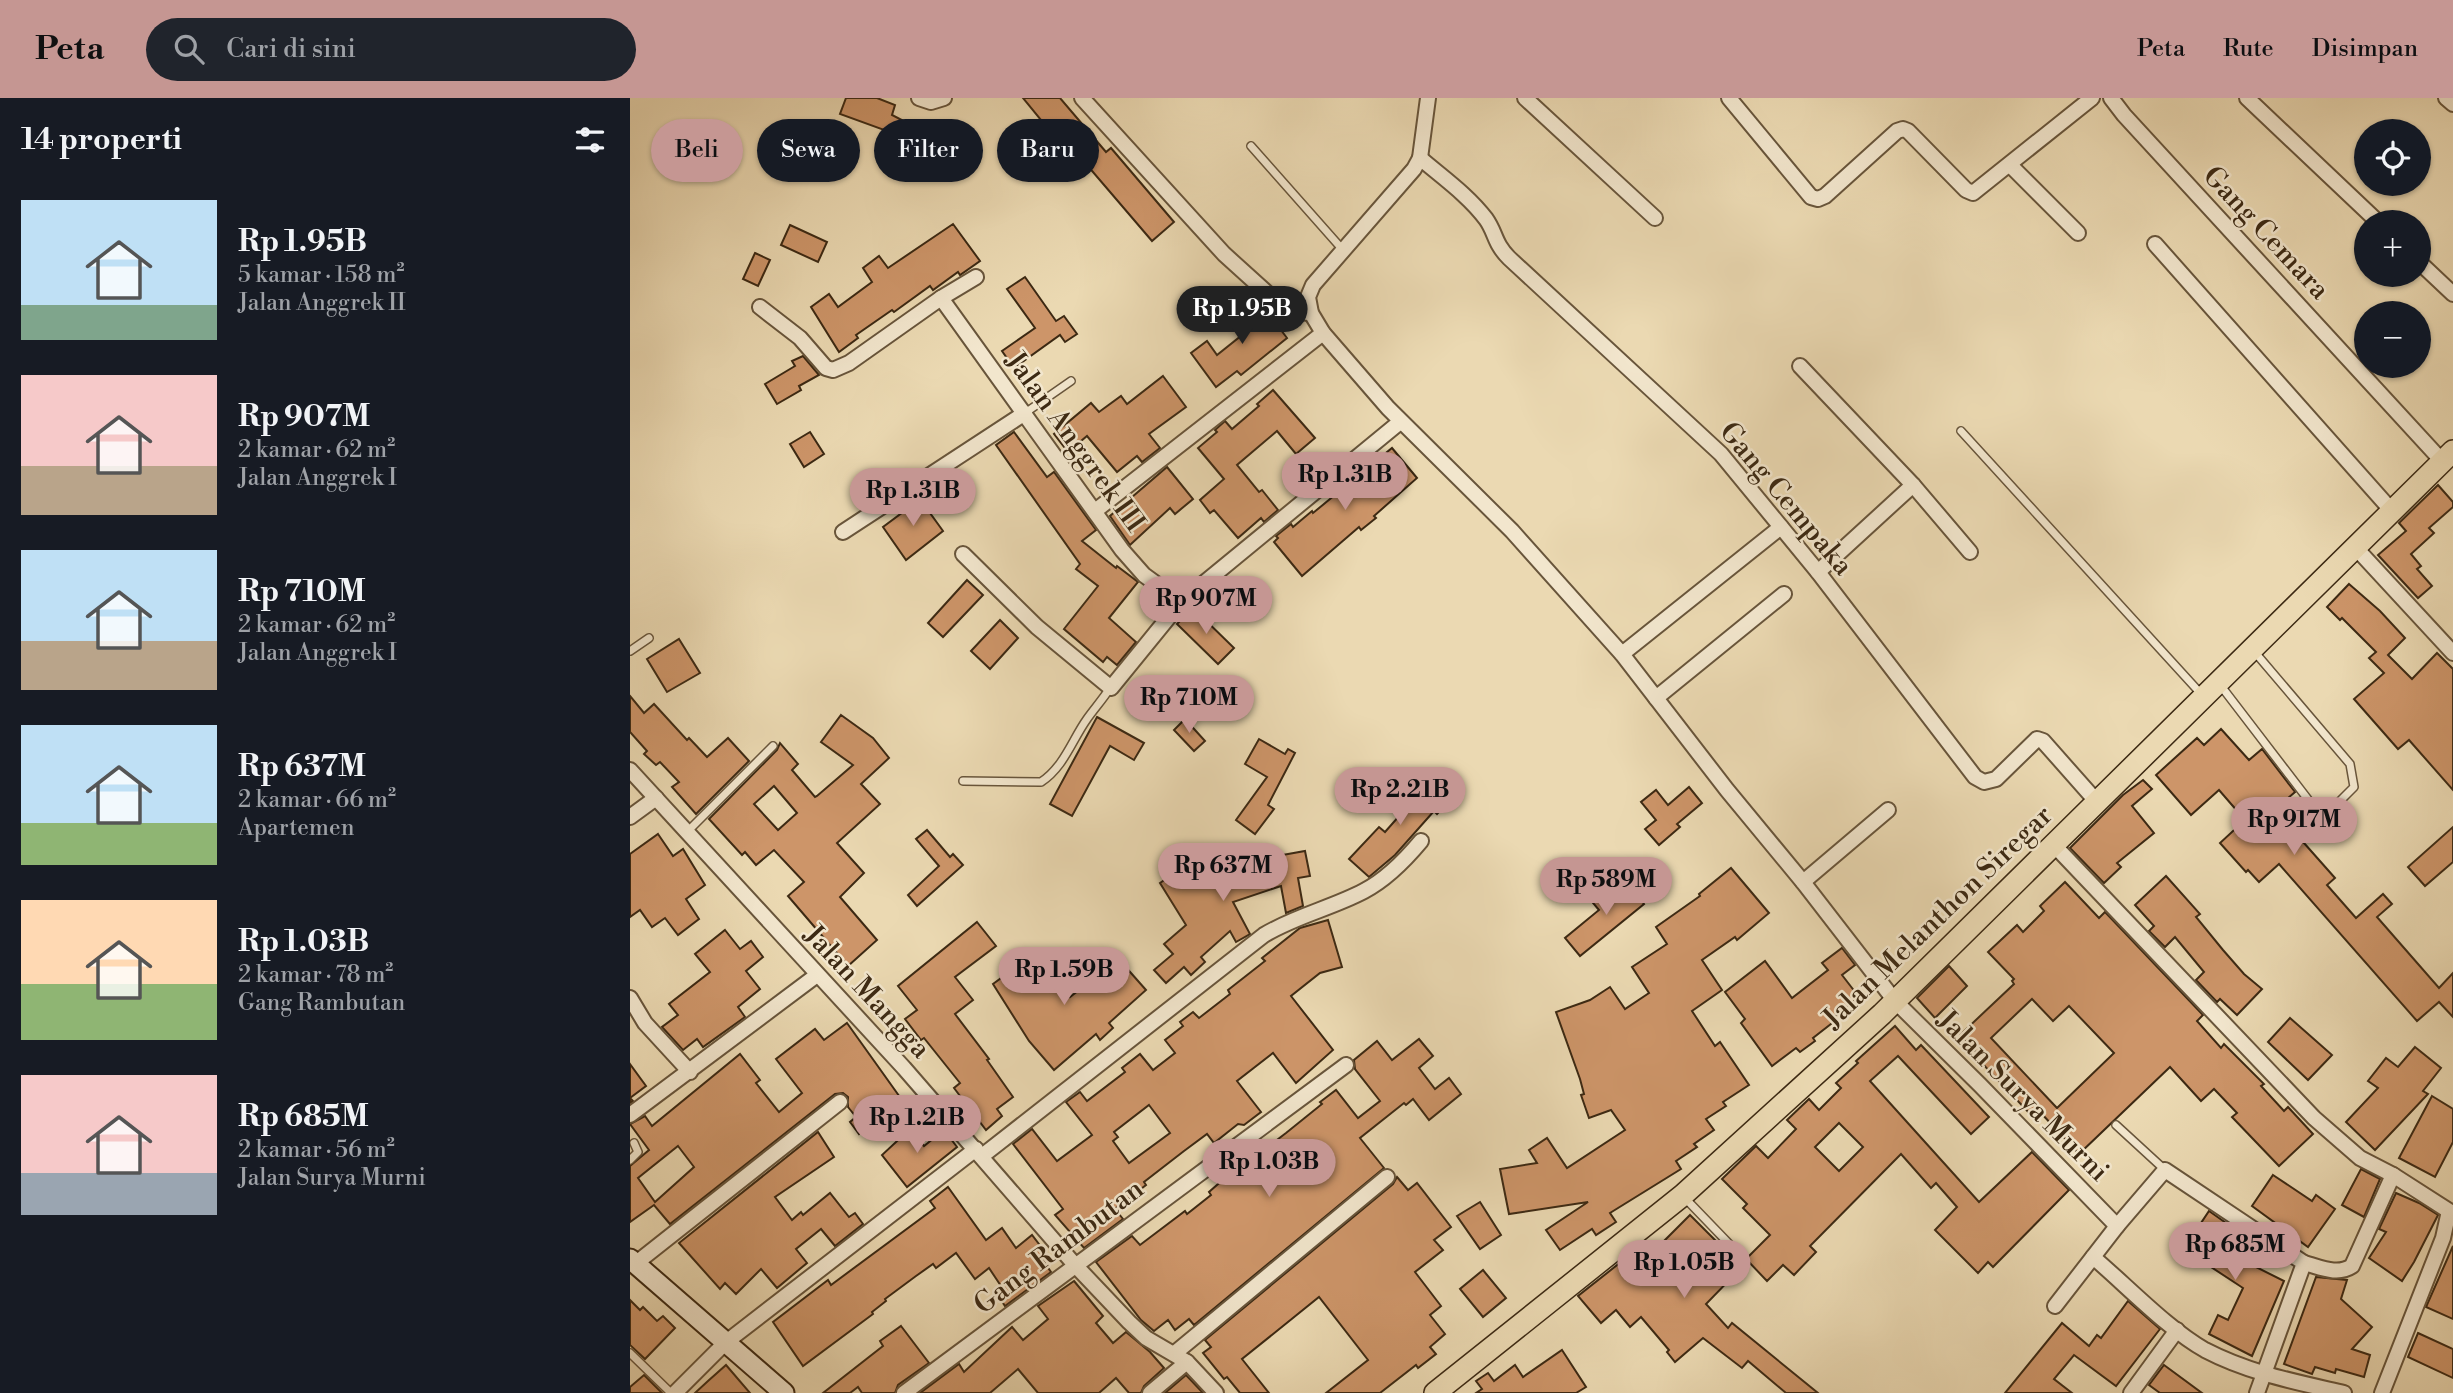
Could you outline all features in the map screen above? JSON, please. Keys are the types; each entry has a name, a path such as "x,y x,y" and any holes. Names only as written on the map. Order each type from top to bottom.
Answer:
{"main road":[{"name":"Jalan Melanthon Siregar","path":"1435,1393 1683,1195 1895,1001 2448,456"}],"street":[{"path":"919,98 930,102 944,98"},
{"path":"1082,98 1224,254 1277,302 1295,312 1311,313 1308,297 1313,285 1403,184 1420,158 1428,98"},
{"path":"1525,98 1655,218"},
{"path":"1729,98 1811,197 1818,199 1825,196 1897,131 1903,129 1966,190 1973,193 2092,98"},
{"name":"Gang Cemara","path":"2111,98 2448,456"},
{"path":"2248,98 2365,210"},
{"path":"2446,98 2453,104"},
{"name":"Gang Cempaka","path":"1420,158 1485,217 1496,243 1509,258 1721,454 1818,572 1975,777 1984,782 1996,779 2037,739 2043,741 2097,802"},
{"path":"2010,165 2078,233"},
{"path":"2155,244 2392,511"},
{"path":"2431,273 2453,294"},
{"path":"760,307 800,338 826,368 833,370 849,363 941,298 976,277"},
{"name":"Jalan Anggrek III","path":"941,298 1122,550 1144,575 1181,602"},
{"name":"Jalan Surya Murni","path":"1311,313 1324,333 1400,422 1458,475 1512,531 1622,654 1895,1001 2117,1226"},
{"path":"1095,511 1324,333"},
{"path":"1800,366 1913,485 1970,552"},
{"path":"843,532 1025,413"},
{"path":"963,554 1037,627 1111,688 1181,602 1400,422"},
{"path":"1818,572 1913,485"},
{"path":"1622,654 1781,527"},
{"path":"2355,547 2453,653"},
{"path":"1656,698 1784,594"},
{"name":"Jalan Mangga","path":"630,770 979,1152 1075,1265 1146,1338 1187,1362 1216,1393"},
{"path":"630,817 656,798"},
{"path":"1803,881 1888,810"},
{"path":"673,1393 725,1343 1264,935 1363,892 1391,872 1422,841"},
{"path":"2053,844 2314,1118 2360,1158 2451,1207 2448,1241 2382,1393"},
{"path":"630,1115 817,975"},
{"path":"630,998 652,1031 690,1072"},
{"name":"Gang Rambutan","path":"904,1393 1346,1065"},
{"path":"784,1393 632,1262 840,1102"},
{"path":"2055,1306 2117,1226 2165,1170 2304,1264 2335,1271 2352,1266 2393,1175"},
{"path":"1175,1353 1387,1177"},
{"path":"2093,1257 2177,1330 2204,1349 2265,1376 2344,1393"},
{"path":"2257,1393 2304,1264"},
{"path":"2131,1393 2177,1330"},
{"path":"1150,1393 1187,1362"}],"lane":[{"path":"1251,146 1343,250"},
{"path":"1025,413 1071,381"},
{"path":"1961,431 2211,689 2313,806 2323,811 2335,806 2354,787 2350,764 2252,649"},
{"path":"630,650 649,638"},
{"path":"963,781 1031,783 1041,782 1051,776 1087,719 1111,688"},
{"path":"687,832 773,746"},
{"path":"2116,1125 2165,1170"},
{"path":"630,1160 638,1152 634,1143"},
{"path":"1683,1195 1736,1251"},
{"path":"630,1353 673,1393"}],"building":[{"path":"846,98 877,98 895,105 892,115 900,119 874,119 874,126 840,114"},
{"path":"1023,98 1060,98 1078,119 1040,119"},
{"path":"1099,144 1106,152 1111,148 1174,222 1152,241 1099,179"},
{"path":"953,224 980,261 960,275 958,272 933,290 930,286 894,312 892,310 856,335 858,338 839,352 811,307 829,294 838,307 872,282 863,268 879,256 888,268"},
{"path":"790,225 827,242 818,262 781,245"},
{"path":"755,253 770,260 758,286 743,279"},
{"path":"1025,277 1056,321 1064,316 1077,334 1065,342 1060,335 1014,368 1002,351 1035,328 1007,289"},
{"path":"1258,300 1287,338 1241,375 1237,371 1216,387 1191,353 1207,341 1217,355 1247,331 1236,317"},
{"path":"803,356 819,375 799,386 801,390 777,404 765,384 795,366 792,361"},
{"path":"1163,376 1186,407 1149,434 1160,448 1142,462 1137,456 1117,472 1087,436 1068,452 1054,434 1091,403 1099,412 1121,396 1127,404"},
{"path":"1273,390 1315,438 1296,454 1277,431 1237,465 1278,510 1264,522 1261,518 1238,538 1214,510 1210,513 1200,500 1224,479 1198,448 1217,432 1215,430 1225,421 1232,429"},
{"path":"810,432 824,454 804,467 790,444"},
{"path":"1014,432 1047,477 1054,472 1096,530 1082,541 1138,582 1109,618 1136,642 1117,665 1107,657 1103,662 1064,629 1098,586 1076,569 1080,564 996,445"},
{"path":"1392,448 1417,478 1374,516 1376,518 1361,530 1359,527 1302,576 1274,542 1278,538 1276,536 1291,524 1293,527 1312,511 1313,513"},
{"path":"1167,467 1193,499 1175,514 1170,508 1130,545 1110,516"},
{"path":"2438,485 2453,502 2453,507 2429,528 2434,533 2411,554 2421,566 2417,569 2432,586 2418,598 2378,555 2406,531 2399,523"},
{"path":"917,495 943,531 906,560 883,527 903,512 899,507"},
{"path":"967,580 983,595 943,637 928,623"},
{"path":"2349,584 2405,638 2388,655 2412,679 2437,653 2453,669 2453,790 2409,740 2398,749 2354,699 2384,673 2369,658 2376,652 2327,607"},
{"path":"1193,608 1234,648 1218,664 1177,624"},
{"path":"1000,620 1018,638 990,669 971,651"},
{"path":"679,639 700,673 667,692 647,659"},
{"path":"630,696 644,713 654,704 687,740 689,738 707,757 728,738 749,761 696,814 672,787 679,782 660,762 656,765 644,754 647,751 630,732"},
{"path":"841,715 873,738 889,758 861,784 880,804 837,843 864,873 840,897 877,940 848,966 788,896 804,882 774,850 756,865 745,852 742,855 709,819 777,750 780,743 798,764 792,770 815,797 817,796 853,765 821,742","holes":["774,786 797,813 778,830 754,804"]},
{"path":"1097,717 1144,743 1134,760 1110,746 1072,816 1050,804"},
{"path":"1185,719 1205,741 1194,751 1174,730"},
{"path":"2221,729 2249,760 2262,749 2295,792 2288,798 2317,832 2304,843 2335,878 2327,885 2356,918 2383,894 2392,904 2377,917 2439,988 2453,973 2453,1017 2439,1002 2417,1021 2279,864 2259,882 2248,870 2246,872 2220,843 2245,820 2219,790 2191,815 2156,775 2197,738 2204,745"},
{"path":"1259,739 1285,754 1288,749 1295,753 1268,805 1274,809 1255,834 1236,820 1267,777 1245,764"},
{"path":"1423,775 1450,800 1437,814 1434,811 1395,855 1369,877 1349,859 1379,827 1385,832 1408,806 1400,800"},
{"path":"2143,780 2152,789 2132,806 2154,833 2117,863 2121,867 2104,883 2070,848 2123,795"},
{"path":"1689,787 1702,803 1677,824 1680,827 1659,845 1645,829 1656,820 1641,802 1656,790 1668,805"},
{"path":"2453,827 2453,862 2425,886 2408,867"},
{"path":"927,830 950,857 953,854 963,865 917,906 908,895 939,866 916,839"},
{"path":"658,834 673,856 683,849 705,885 686,899 699,919 678,935 665,918 652,927 640,910 630,917 630,854"},
{"path":"1305,851 1310,876 1298,878 1303,906 1286,913 1281,886 1233,902 1250,934 1236,942 1230,931 1201,957 1205,962 1191,975 1184,967 1166,983 1154,970 1173,954 1164,944 1186,925 1160,883 1181,869 1212,857 1215,867"},
{"path":"1731,868 1769,913 1737,940 1735,937 1702,960 1722,990 1692,1011 1715,1046 1720,1042 1749,1085 1723,1102 1726,1106 1706,1119 1714,1130 1694,1144 1697,1147 1676,1161 1681,1169 1610,1213 1616,1222 1596,1235 1592,1229 1560,1250 1546,1230 1588,1202 1509,1214 1500,1169 1537,1163 1529,1150 1547,1138 1567,1168 1625,1130 1611,1110 1589,1118 1581,1095 1584,1094 1580,1079 1556,1012 1590,1000 1610,987 1625,1009 1649,993 1632,967 1667,944 1656,927 1700,896 1699,894"},
{"path":"2166,876 2200,914 2196,917 2223,950 2244,974 2262,989 2237,1015 2220,999 2217,1002 2196,980 2204,972 2175,937 2165,947 2149,931 2154,926 2135,905"},
{"path":"1624,878 1644,904 1580,956 1565,938 1599,910 1593,903"},
{"path":"2065,882 2099,918 2105,912 2203,1015 2197,1021 2221,1048 2224,1044 2264,1084 2261,1086 2284,1111 2288,1107 2313,1134 2279,1166 2232,1117 2237,1113 2214,1089 2201,1101 2170,1067 2079,1154 2041,1113 2035,1119 1977,1058 1980,1056 1960,1035 2014,984 2014,979 1988,952 2017,925 2023,932 2044,911 2040,906","holes":["2032,999 2053,1021 2069,1006 2114,1053 2057,1108 1991,1038"]},
{"path":"1328,920 1342,967 1320,973 1291,996 1333,1050 1296,1083 1273,1053 1237,1081 1261,1112 1244,1125 1238,1124 1214,1143 1207,1134 1184,1151 1115,1209 1123,1219 1084,1248 1055,1215 1063,1209 1013,1144 1032,1129 1057,1161 1092,1135 1066,1102 1080,1092 1087,1101 1125,1072 1122,1068 1140,1054 1153,1070 1175,1053 1165,1040 1183,1026 1180,1022 1193,1012 1199,1018 1230,994 1228,990 1265,961 1262,958 1300,928","holes":["1149,1105 1170,1133 1129,1163 1113,1141 1118,1137 1114,1132"]},
{"path":"977,922 996,946 955,977 973,1000 955,1014 1013,1097 997,1109 1002,1116 986,1130 954,1088 960,1083 905,1019 917,1010 898,986"},
{"path":"725,930 740,949 751,941 763,957 746,971 760,989 738,1007 745,1017 703,1047 697,1039 683,1050 662,1027 678,1015 669,1004 710,972 695,954"},
{"path":"1842,948 1855,965 1842,975 1859,997 1813,1038 1815,1041 1800,1052 1796,1048 1772,1066 1741,1023 1745,1019 1725,992 1765,961 1792,998 1828,970 1822,963"},
{"path":"1039,950 1070,997 1096,977 1101,983 1123,964 1146,990 1109,1023 1113,1028 1100,1040 1096,1034 1054,1070 1029,1041 993,984"},
{"path":"1949,966 1967,986 1935,1018 1917,998"},
{"path":"2290,1018 2332,1055 2308,1080 2268,1042"},
{"path":"847,1023 902,1100 859,1134 850,1122 856,1117 848,1107 848,1097 843,1093 835,1094 670,1224 654,1205 630,1222 630,1166 649,1150 630,1124 645,1116 652,1126 740,1054 760,1080 756,1083 779,1112 802,1093 776,1059 815,1029 824,1040","holes":["678,1146 694,1167 655,1202 638,1178"]},
{"path":"1895,1026 1916,1050 1921,1045 1989,1117 1971,1134 1898,1056 1870,1081 1979,1202 2032,1152 2069,1190 1993,1267 1988,1262 1978,1273 1935,1230 1957,1207 1936,1183 1931,1188 1901,1154 1810,1246 1816,1252 1794,1275 1783,1265 1767,1281 1746,1259 1770,1235 1743,1208 1747,1204 1722,1179 1756,1146 1768,1158 1796,1129 1787,1120 1809,1099 1819,1110 1841,1088 1836,1083 1858,1063 1856,1061","holes":["1839,1123 1863,1147 1839,1171 1815,1147"]},
{"path":"1419,1039 1433,1056 1419,1068 1435,1089 1449,1078 1461,1094 1429,1120 1413,1099 1406,1105 1404,1103 1360,1138 1384,1168 1194,1325 1189,1319 1175,1330 1168,1320 1154,1331 1141,1320 1096,1262 1132,1236 1140,1245 1185,1211 1187,1214 1211,1195 1209,1192 1253,1151 1257,1155 1336,1090 1358,1118 1380,1101 1355,1069 1354,1060 1377,1041 1392,1060"},
{"path":"2415,1047 2441,1068 2423,1091 2428,1094 2375,1150 2346,1122 2378,1088 2368,1081 2386,1058 2398,1067"},
{"path":"630,1064 646,1086 630,1098"},
{"path":"2432,1096 2453,1109 2453,1142 2435,1177 2399,1158"},
{"path":"910,1129 924,1146 944,1130 957,1147 907,1187 882,1155"},
{"path":"818,1132 834,1157 775,1197 792,1220 801,1212 803,1215 830,1193 849,1217 855,1213 863,1224 835,1246 821,1229 796,1249 807,1263 777,1288 761,1269 736,1294 725,1283 720,1289 679,1243"},
{"path":"2361,1169 2380,1179 2364,1217 2342,1205"},
{"path":"2273,1175 2312,1201 2316,1195 2335,1209 2308,1247 2252,1206"},
{"path":"1397,1177 1408,1190 1417,1183 1451,1227 1434,1240 1443,1250 1415,1272 1441,1306 1430,1315 1445,1334 1430,1347 1436,1354 1418,1368 1416,1365 1380,1393 1326,1393 1368,1360 1319,1297 1242,1359 1269,1393 1240,1393 1227,1377 1224,1379 1203,1353 1211,1347 1205,1340 1393,1184"},
{"path":"948,1187 986,1240 1002,1228 1016,1248 1032,1235 1045,1252 1040,1256 1051,1272 1005,1306 999,1297 1005,1292 989,1268 975,1279 956,1253 936,1268 933,1264 916,1276 885,1299 873,1314 803,1366 773,1322 828,1280 831,1285 935,1208 930,1201"},
{"path":"2396,1193 2438,1215 2402,1281 2369,1258 2386,1232 2379,1229"},
{"path":"1480,1202 1501,1235 1480,1249 1457,1216"},
{"path":"2209,1211 2226,1223 2224,1226 2254,1245 2244,1261 2284,1281 2252,1356 2209,1334 2218,1315 2228,1320 2243,1288 2176,1244 2186,1230 2193,1235"},
{"path":"1690,1215 1742,1267 1706,1304 1728,1328 1732,1323 1818,1393 1786,1393 1748,1361 1742,1368 1703,1338 1675,1362 1667,1352 1669,1350 1641,1317 1630,1327 1616,1310 1601,1323 1578,1296 1626,1258 1629,1262 1650,1245 1655,1250"},
{"path":"2453,1246 2453,1319 2426,1307"},
{"path":"1483,1270 1506,1298 1483,1317 1460,1289"},
{"path":"2316,1277 2347,1280 2341,1299 2372,1327 2352,1349 2370,1355 2364,1377 2336,1369 2335,1373 2315,1367 2312,1374 2284,1364"},
{"path":"1074,1281 1103,1316 1096,1323 1113,1343 1126,1332 1164,1368 1144,1386 1141,1393 1129,1393 1116,1378 1099,1393 1038,1393 1018,1369 990,1393 920,1393 959,1364 964,1372 1012,1327 1023,1340 1048,1319 1038,1306"},
{"path":"630,1300 640,1310 643,1307 657,1321 663,1316 675,1328 645,1359 630,1345"},
{"path":"2128,1301 2160,1329 2116,1386 2074,1355 2054,1379 2072,1393 2005,1393 2062,1323 2089,1346 2097,1335 2101,1338"},
{"path":"901,1326 929,1363 898,1385 895,1393 862,1393 858,1387 850,1393 823,1393 883,1346 880,1341"},
{"path":"2418,1333 2453,1349 2453,1378 2408,1357"},
{"path":"1562,1350 1586,1387 1576,1393 1476,1393 1482,1389 1476,1381 1488,1373 1494,1381 1515,1365 1523,1377"},
{"path":"726,1365 750,1393 695,1393 708,1381"},
{"path":"2164,1365 2202,1393 2160,1393 2149,1385"},
{"path":"644,1375 662,1393 630,1393 630,1387"},
{"path":"1186,1375 1203,1393 1165,1393"}]}
